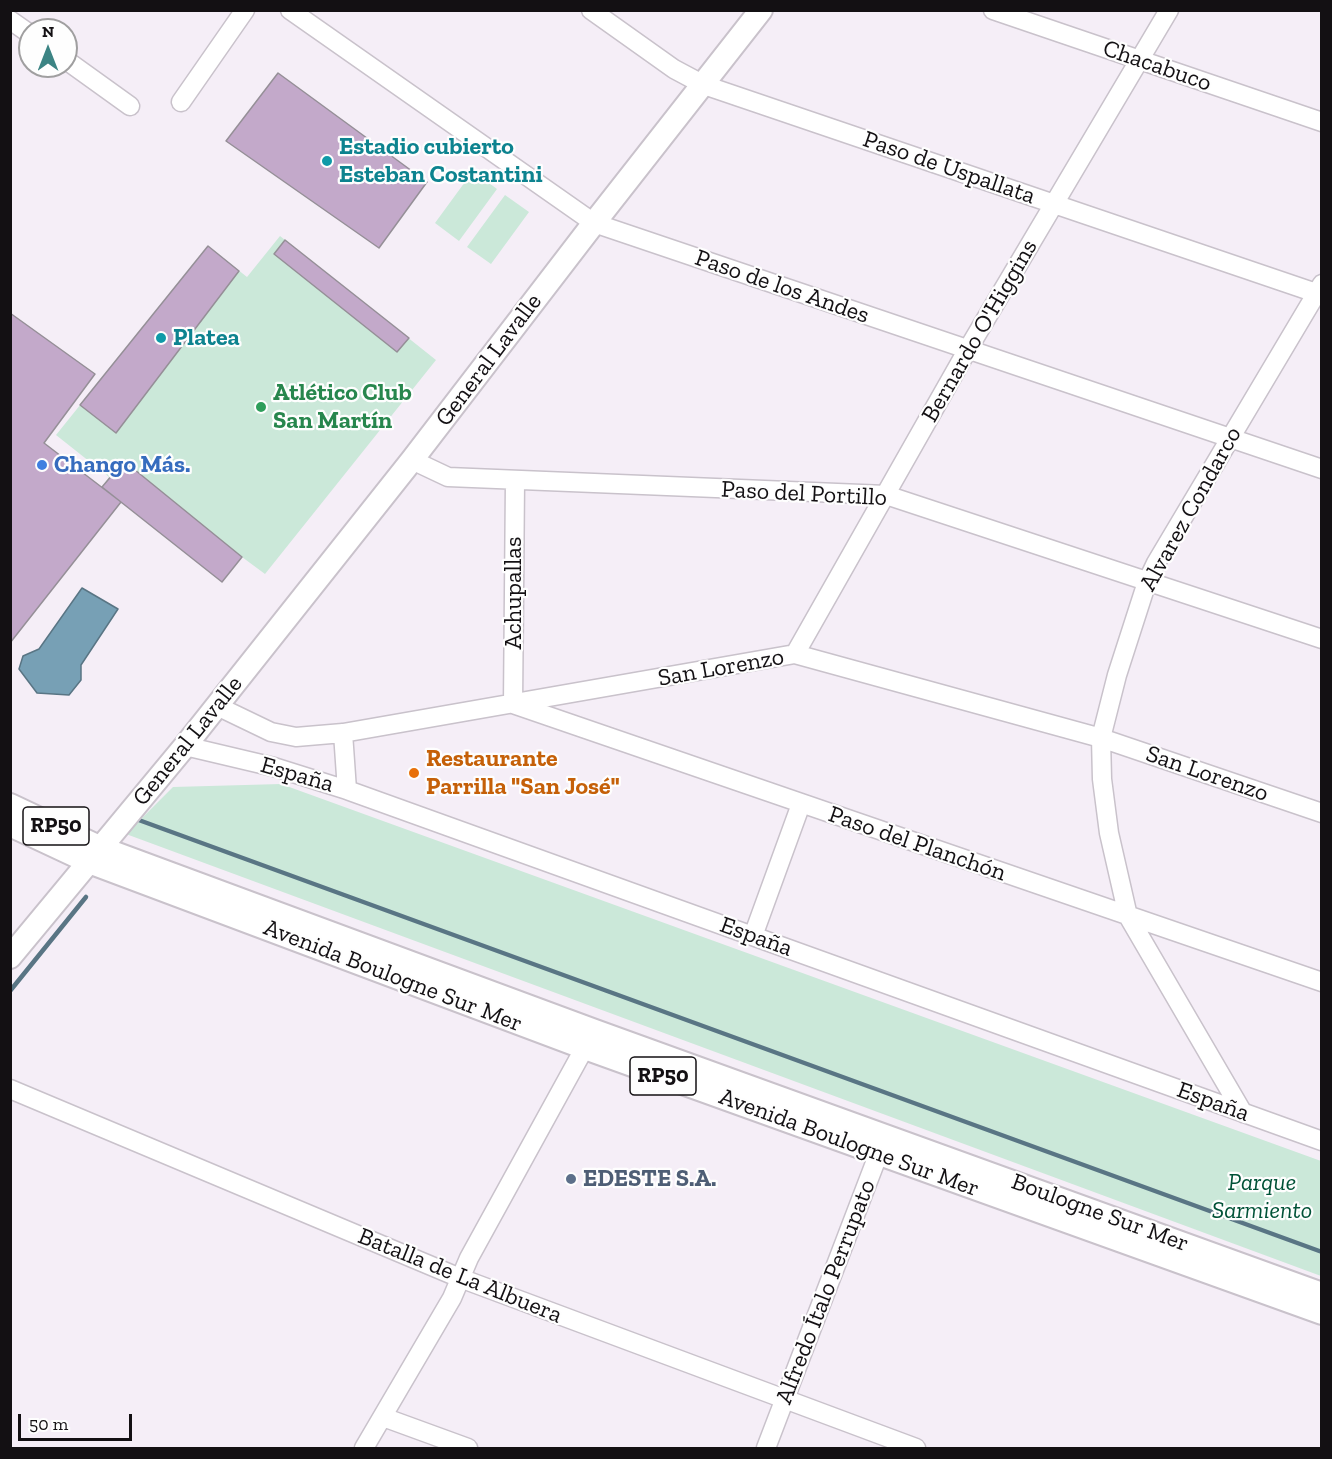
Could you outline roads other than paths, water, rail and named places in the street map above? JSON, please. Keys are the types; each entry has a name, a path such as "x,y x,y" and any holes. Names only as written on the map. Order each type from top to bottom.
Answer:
{"main road":[{"name":"General Lavalle","path":"10,957 186,746 412,460 761,10"},
{"name":"RP50","path":"10,805 95,855"},
{"name":"RP50","path":"10,825 590,1039"},
{"name":"Avenida Boulogne Sur Mer","path":"590,1039 882,1145 1322,1313"},
{"name":"Boulogne Sur Mer","path":"882,1145 1322,1294"}],"street":[{"path":"181,102 245,10"},
{"name":"Paso de Uspallata","path":"591,10 674,69 704,85 1320,291"},
{"name":"Chacabuco","path":"993,10 1322,122"},
{"name":"Bernardo O'Higgins","path":"795,654 968,349 1169,10"},
{"name":"Paso de los Andes","path":"302,14 594,224 1322,469"},
{"path":"78,69 130,106"},
{"name":"Alvarez Condarco","path":"1243,1113 1128,916 1109,833 1102,779 1101,738 1117,675 1147,582 1166,544 1320,291"},
{"name":"Paso del Portillo","path":"412,460 448,477 886,495 1322,639"},
{"name":"Achupallas","path":"513,704 515,481"},
{"name":"San Lorenzo","path":"217,706 271,732 296,737 343,733 795,654 1101,738 1322,813"},
{"name":"Paso del Planchón","path":"513,704 1322,982"},
{"path":"343,733 346,790"},
{"name":"España","path":"186,746 285,770 346,790 1322,1142"},
{"path":"753,936 801,804"},
{"path":"364,1449 452,1298 469,1258 590,1039"},
{"name":"Batalla de La Albuera","path":"10,1089 460,1278 916,1449"},
{"name":"Alfredo Ítalo Perrupato","path":"766,1449 882,1145"},
{"path":"383,1417 468,1449"}],"water":[{"path":"82,588 118,609 81,665 81,680 69,695 37,693 19,669 23,656 39,649"}],"waterway":[{"path":"136,819 1322,1252"},
{"path":"10,991 86,897"}],"place":[{"name":"Estadio cubierto Esteban Costantini","path":"327,161"},
{"name":"Platea","path":"161,338"},
{"name":"Atlético Club San Martín","path":"261,407"},
{"name":"Chango Más.","path":"42,465"},
{"name":"Restaurante Parrilla \"San José\"","path":"414,773"},
{"name":"EDESTE S.A.","path":"571,1179"}],"park label":[{"name":"Parque Sarmiento","path":"1262,1197"}]}
